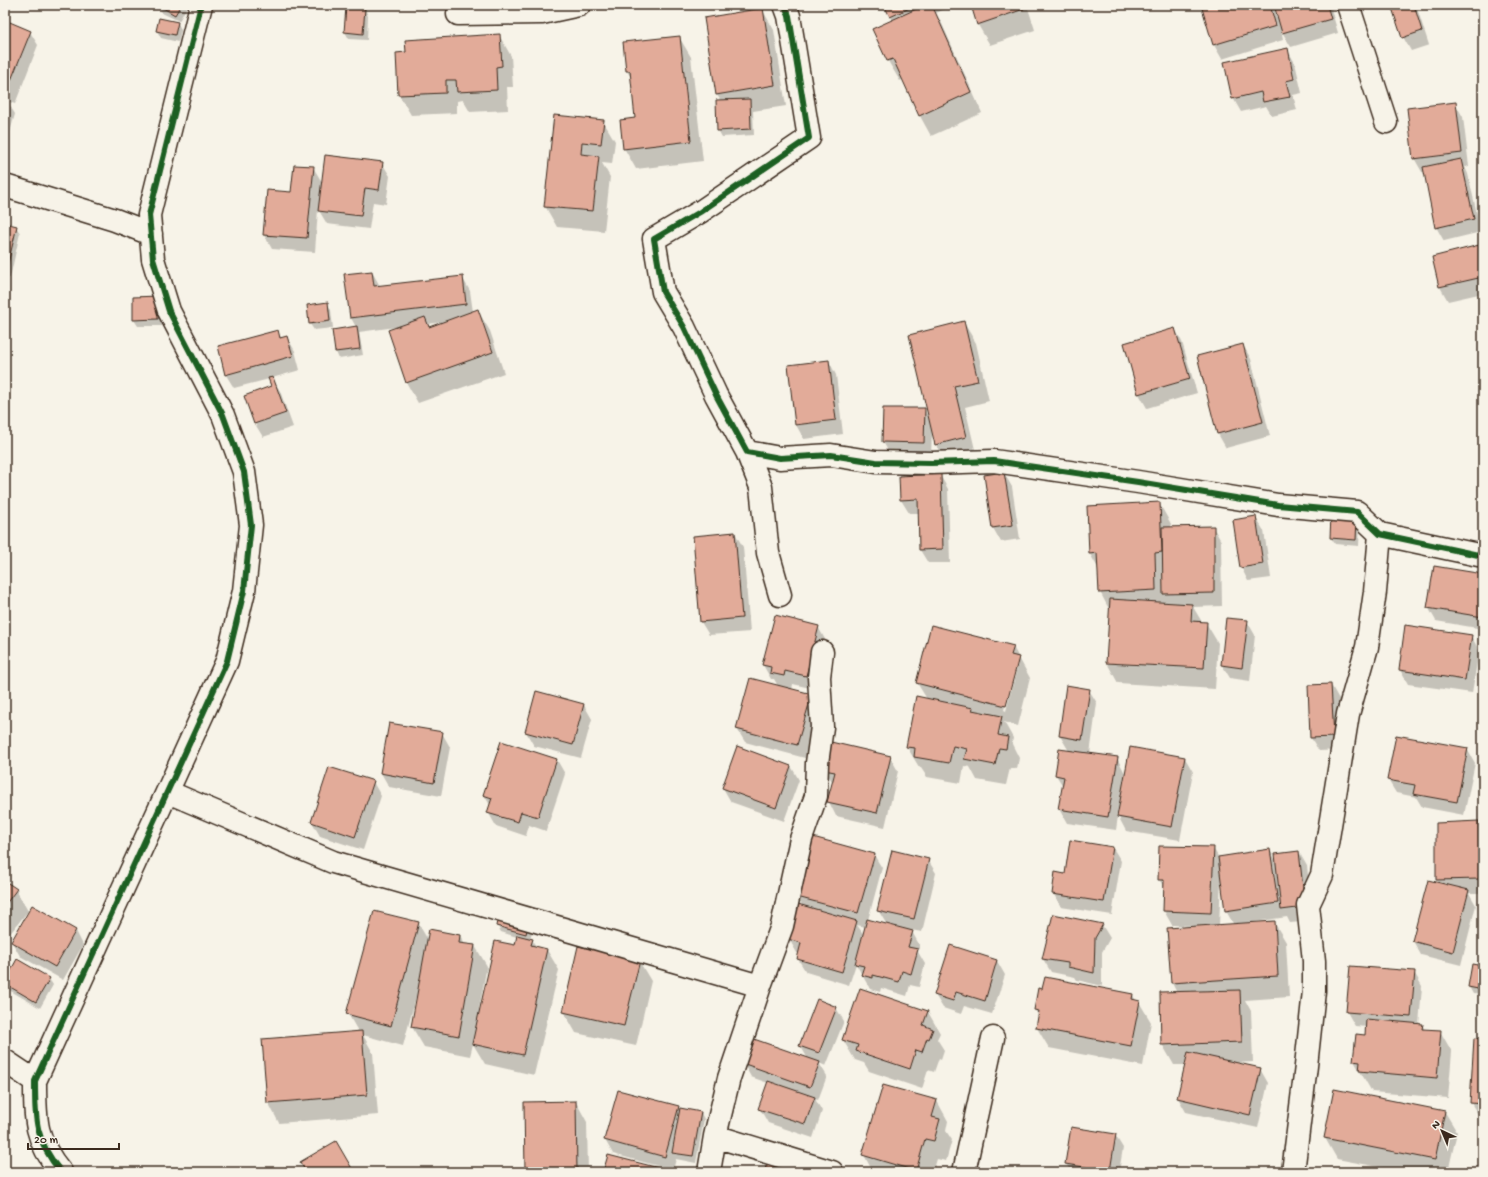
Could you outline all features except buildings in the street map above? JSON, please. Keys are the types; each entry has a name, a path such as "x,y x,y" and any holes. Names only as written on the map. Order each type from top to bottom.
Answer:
{"street":[{"path":"61,1172 54,1164 42,1144 35,1117 35,1081 227,661 244,591 250,525 244,472 222,415 169,311 153,259 149,214 201,5"},
{"path":"458,14 542,13 579,5"},
{"path":"780,595 768,552 761,487 747,452 716,395 684,327 663,292 654,239 700,212 809,138 789,16 785,5"},
{"path":"1348,5 1386,122"},
{"path":"5,186 115,220 151,234"},
{"path":"747,452 780,458 831,455 876,462 994,461 1138,482 1278,506 1357,512 1380,534 1483,556"},
{"path":"1293,1172 1314,991 1314,961 1308,905 1322,875 1348,714 1368,647 1380,534"},
{"path":"709,1172 715,1136 729,1078 782,926 801,839 816,796 817,762 822,727 819,677 822,652"},
{"path":"168,792 333,862 760,986"},
{"path":"964,1172 993,1038"},
{"path":"5,1061 35,1081"},
{"path":"715,1136 832,1172"}],"cycle path":[{"path":"61,1172 52,1161 41,1140 38,1130 35,1107 35,1081 227,661 244,591 251,525 244,472 223,415 169,311 153,259 149,215 201,5"},
{"path":"785,5 789,16 809,138 700,212 654,239 663,292 684,327 716,395 747,452 780,458 831,455 876,462 931,463 994,461 1138,482 1278,505 1357,512 1380,534 1483,556"}]}
